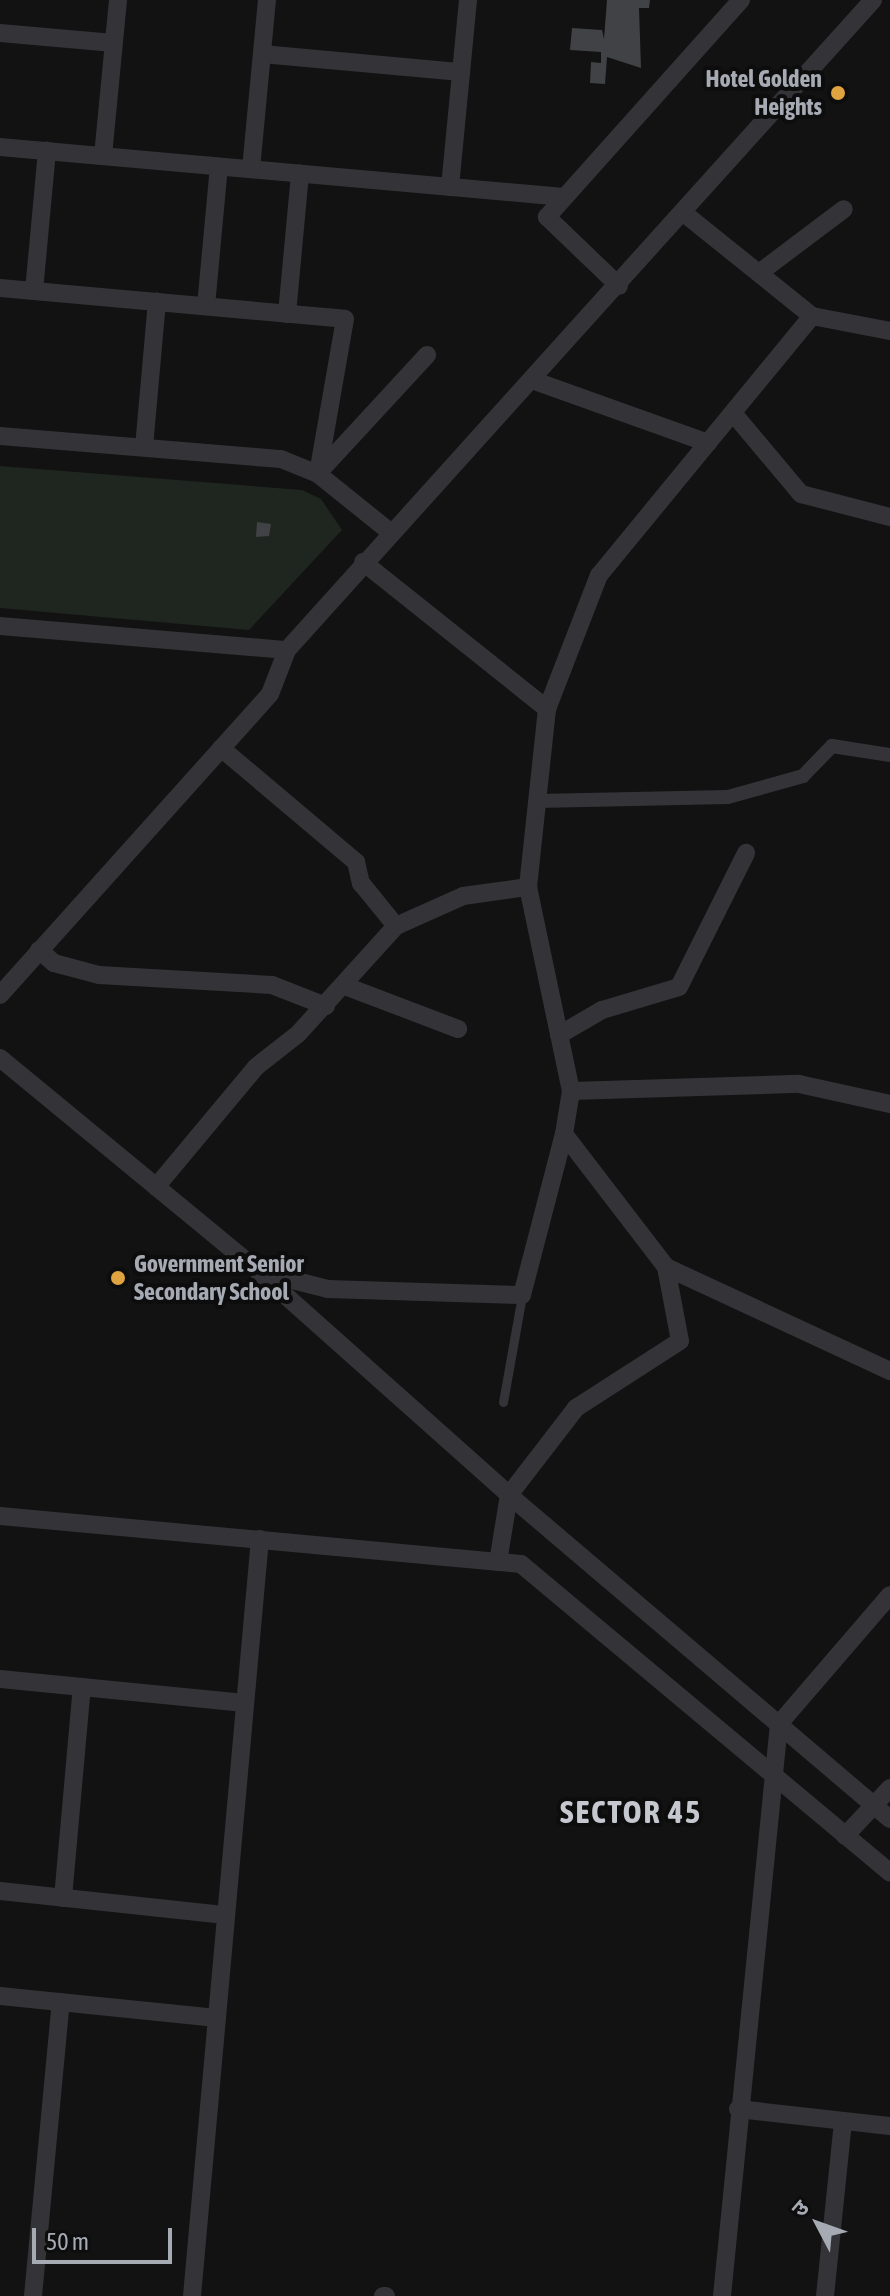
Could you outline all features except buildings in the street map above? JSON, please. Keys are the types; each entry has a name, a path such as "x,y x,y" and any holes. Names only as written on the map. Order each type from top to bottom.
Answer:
{"street":[{"path":"103,156 118,0"},
{"path":"251,169 267,0"},
{"path":"450,187 468,0"},
{"path":"619,286 547,217 741,0"},
{"path":"0,995 270,694 287,650 389,531 685,214 873,0"},
{"path":"0,33 114,43"},
{"path":"262,54 461,72"},
{"path":"0,147 564,197"},
{"path":"34,291 47,151"},
{"path":"206,306 219,167"},
{"path":"287,314 300,174"},
{"path":"759,273 844,209"},
{"path":"685,214 812,316 890,331"},
{"path":"0,288 287,314 348,323 318,474"},
{"path":"144,447 157,302"},
{"path":"258,1271 328,1289 522,1295 564,1134 571,1091 528,887 547,709 599,575 812,316"},
{"path":"318,474 427,355"},
{"path":"532,380 708,443"},
{"path":"733,413 801,494 890,517"},
{"path":"0,436 281,459 318,474 389,531"},
{"path":"363,562 547,709"},
{"path":"0,626 287,650"},
{"path":"537,801 728,797 803,776 832,746 890,755"},
{"path":"221,748 356,862 361,883 396,926"},
{"path":"559,1035 602,1010 679,987 746,853"},
{"path":"156,1187 256,1067 326,1006 396,926 463,896 528,887"},
{"path":"39,950 54,963 99,975 272,985 326,1006"},
{"path":"345,986 458,1029"},
{"path":"0,1058 258,1271 509,1495 890,1819"},
{"path":"571,1091 799,1084 890,1104"},
{"path":"498,1562 509,1495 576,1408 680,1341 666,1267 564,1134"},
{"path":"666,1267 890,1371"},
{"path":"0,1516 521,1564 890,1873"},
{"path":"192,2296 260,1539"},
{"path":"722,2296 769,1773 779,1724 890,1595"},
{"path":"0,1679 245,1703"},
{"path":"63,1898 82,1687"},
{"path":"845,1836 890,1788"},
{"path":"0,1891 226,1915"},
{"path":"0,1996 217,2018"},
{"path":"33,2296 61,2002"},
{"path":"738,2109 890,2126"},
{"path":"825,2296 843,2121"}],"lane":[{"path":"503,1402 522,1295"}],"shaded area":[{"path":"0,466 302,490 321,499 342,530 249,630 0,608"}],"place":[{"name":"Hotel Golden Heights","path":"838,93"},
{"name":"Government Senior Secondary School","path":"118,1278"}],"district":[{"name":"SECTOR 45","path":"631,1812"}]}
